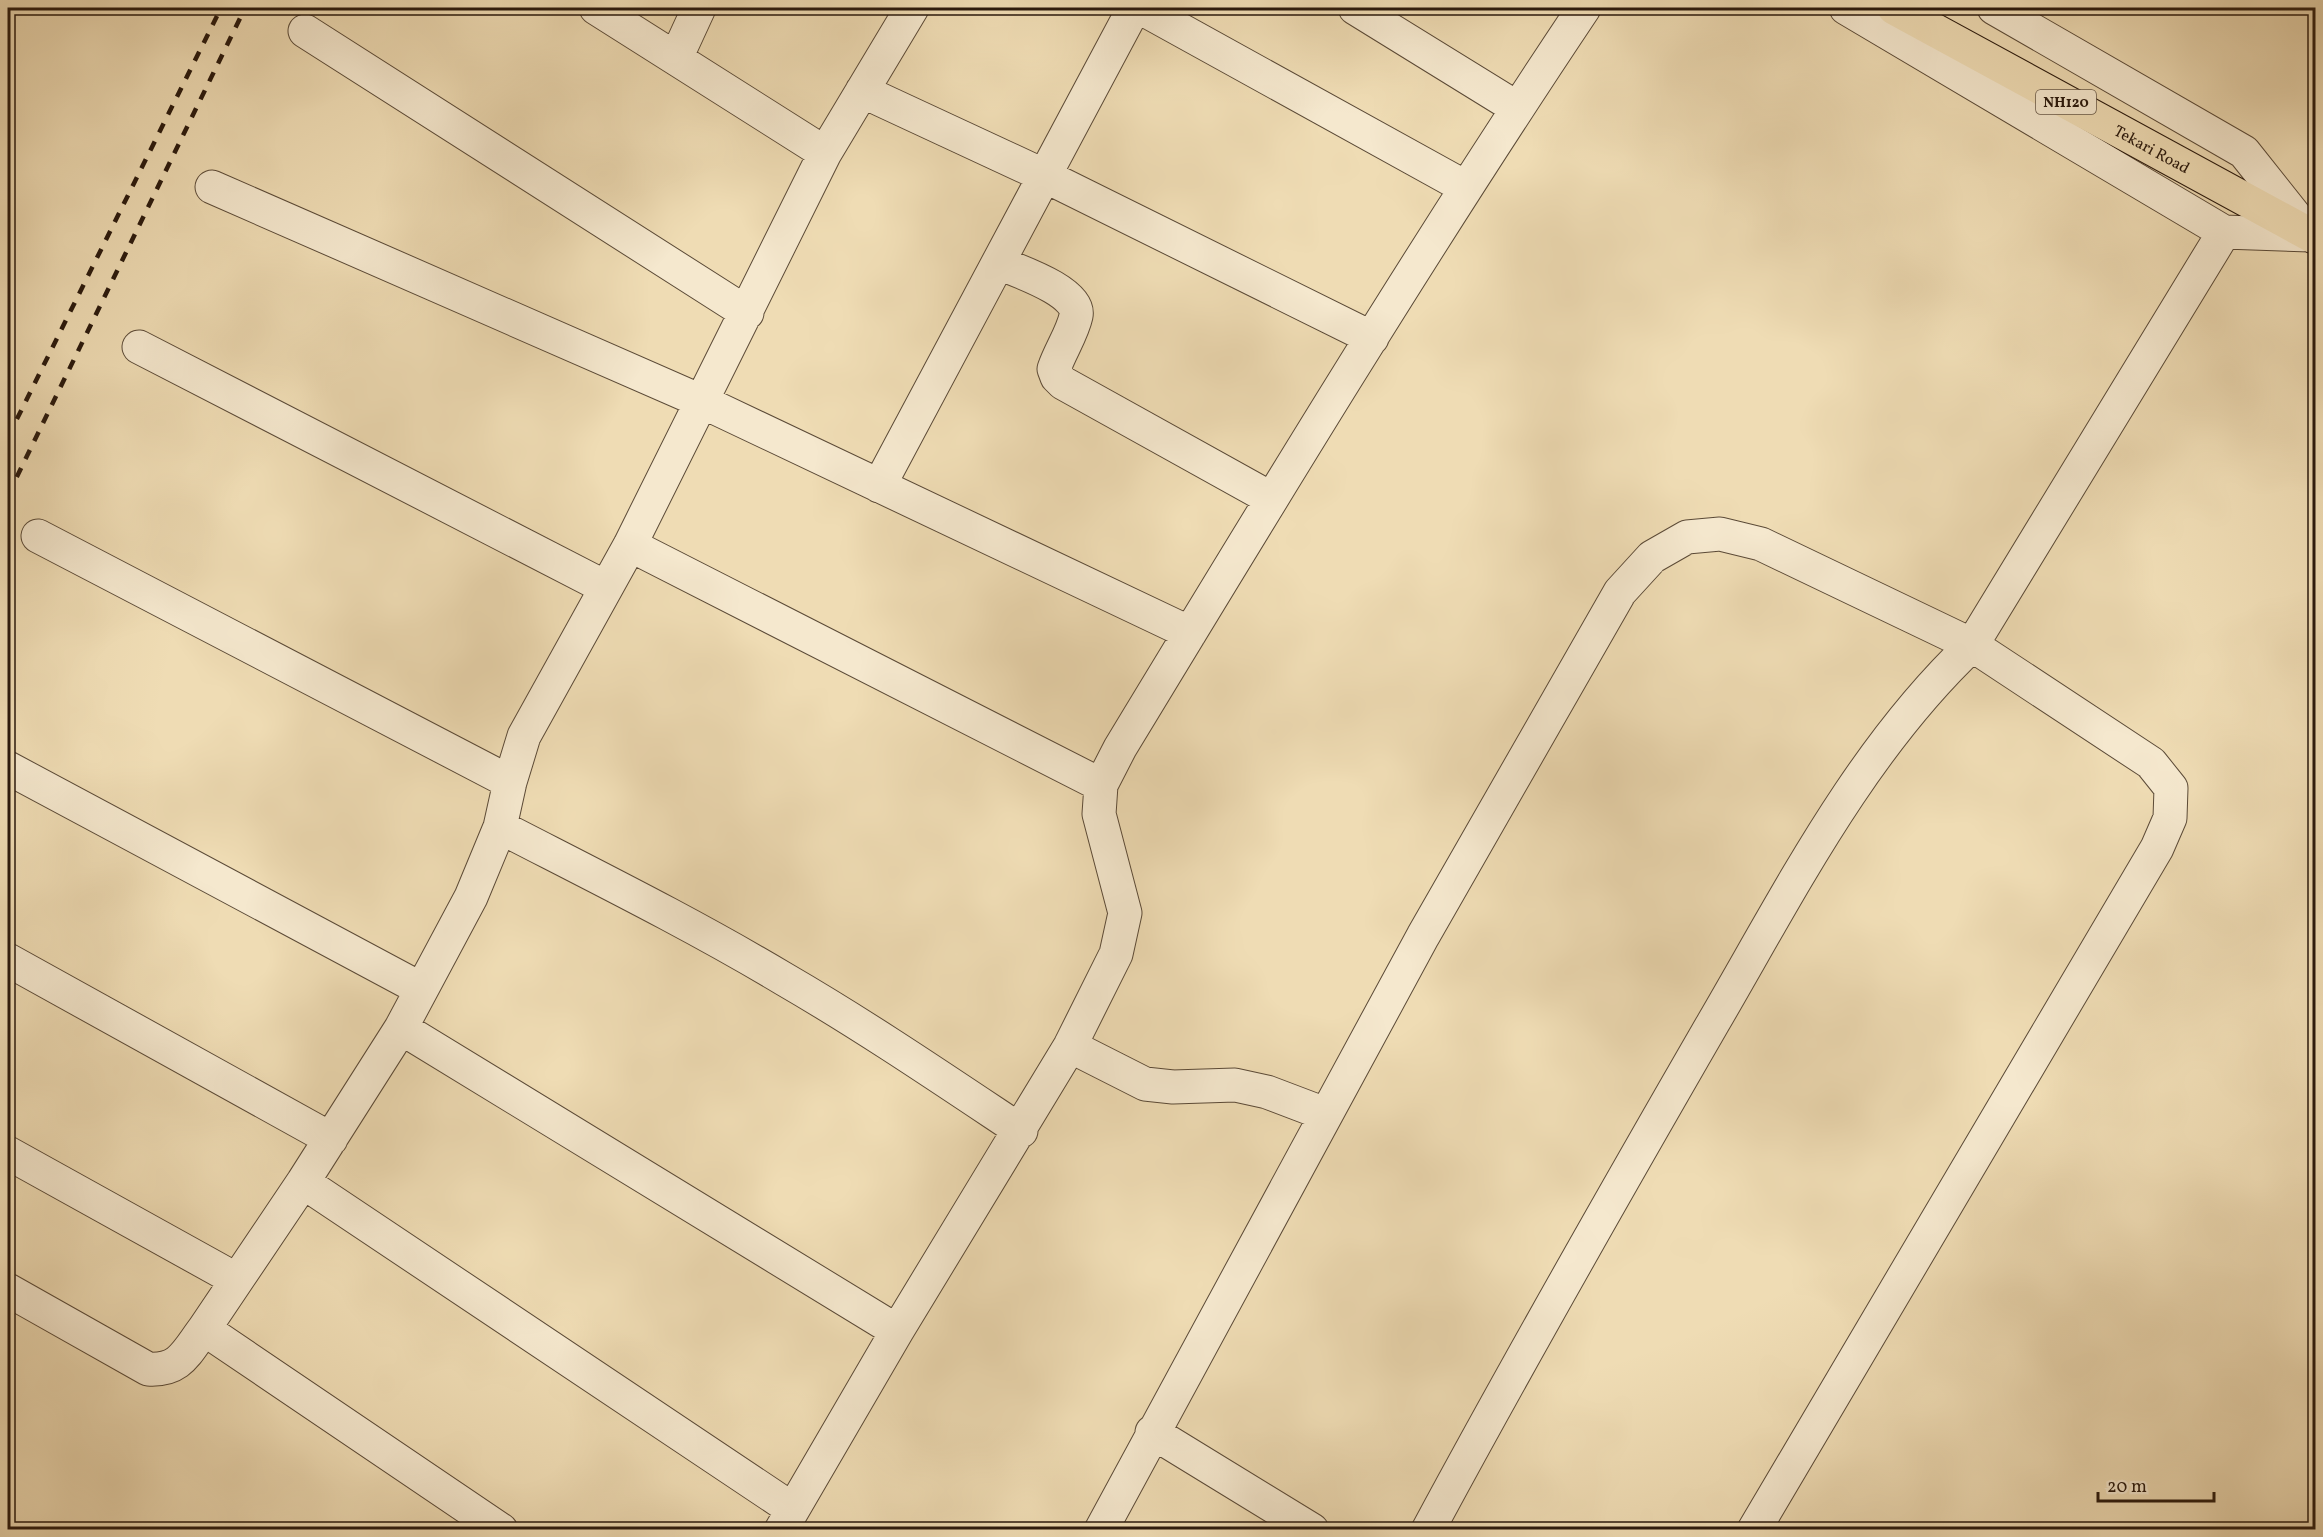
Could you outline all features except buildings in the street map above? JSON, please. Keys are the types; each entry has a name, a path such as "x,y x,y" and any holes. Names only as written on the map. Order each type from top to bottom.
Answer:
{"highway":[{"name":"Tekari Road","path":"1894,8 2313,236"}],"street":[{"path":"596,8 825,153"},
{"path":"676,58 699,8"},
{"path":"8,1290 147,1369 165,1370 179,1362 204,1329 303,1182 401,1028 422,989 471,897 500,827 510,782 524,736 630,545 825,153 912,8"},
{"path":"879,486 1134,8"},
{"path":"1141,8 1465,187"},
{"path":"1355,8 1517,108"},
{"path":"303,1182 787,1519 897,1331 1021,1131 1070,1046 1116,954 1125,913 1099,814 1101,785 1120,748 1270,498 1465,187 1584,8"},
{"path":"1846,8 2224,232 2313,236"},
{"path":"1994,8 2244,152 2313,236"},
{"path":"304,31 747,313"},
{"path":"862,91 1045,176 1372,338"},
{"path":"212,187 703,402 1190,633"},
{"path":"1428,1530 1586,1244 1804,867 1872,759 1933,682 1972,645 2224,232"},
{"path":"999,263 1062,292 1072,300 1077,309 1076,318 1054,369 1057,377 1063,383 1270,498"},
{"path":"139,347 605,587"},
{"path":"1101,1530 1325,1114 1620,592 1652,557 1687,537 1720,534 1761,544 1972,645 2151,763 2170,788 2170,818 2157,848 1754,1530"},
{"path":"38,536 510,782"},
{"path":"630,545 1101,785"},
{"path":"8,768 422,989"},
{"path":"500,827 661,910 784,978 905,1053 1021,1131"},
{"path":"8,960 331,1138"},
{"path":"401,1028 897,1331"},
{"path":"1070,1046 1145,1084 1173,1087 1235,1085 1267,1092 1325,1114"},
{"path":"8,1153 237,1280"},
{"path":"204,1329 501,1530"},
{"path":"1152,1432 1312,1530"}],"railway":[{"path":"8,437 221,8"},
{"path":"8,495 245,8"}]}
